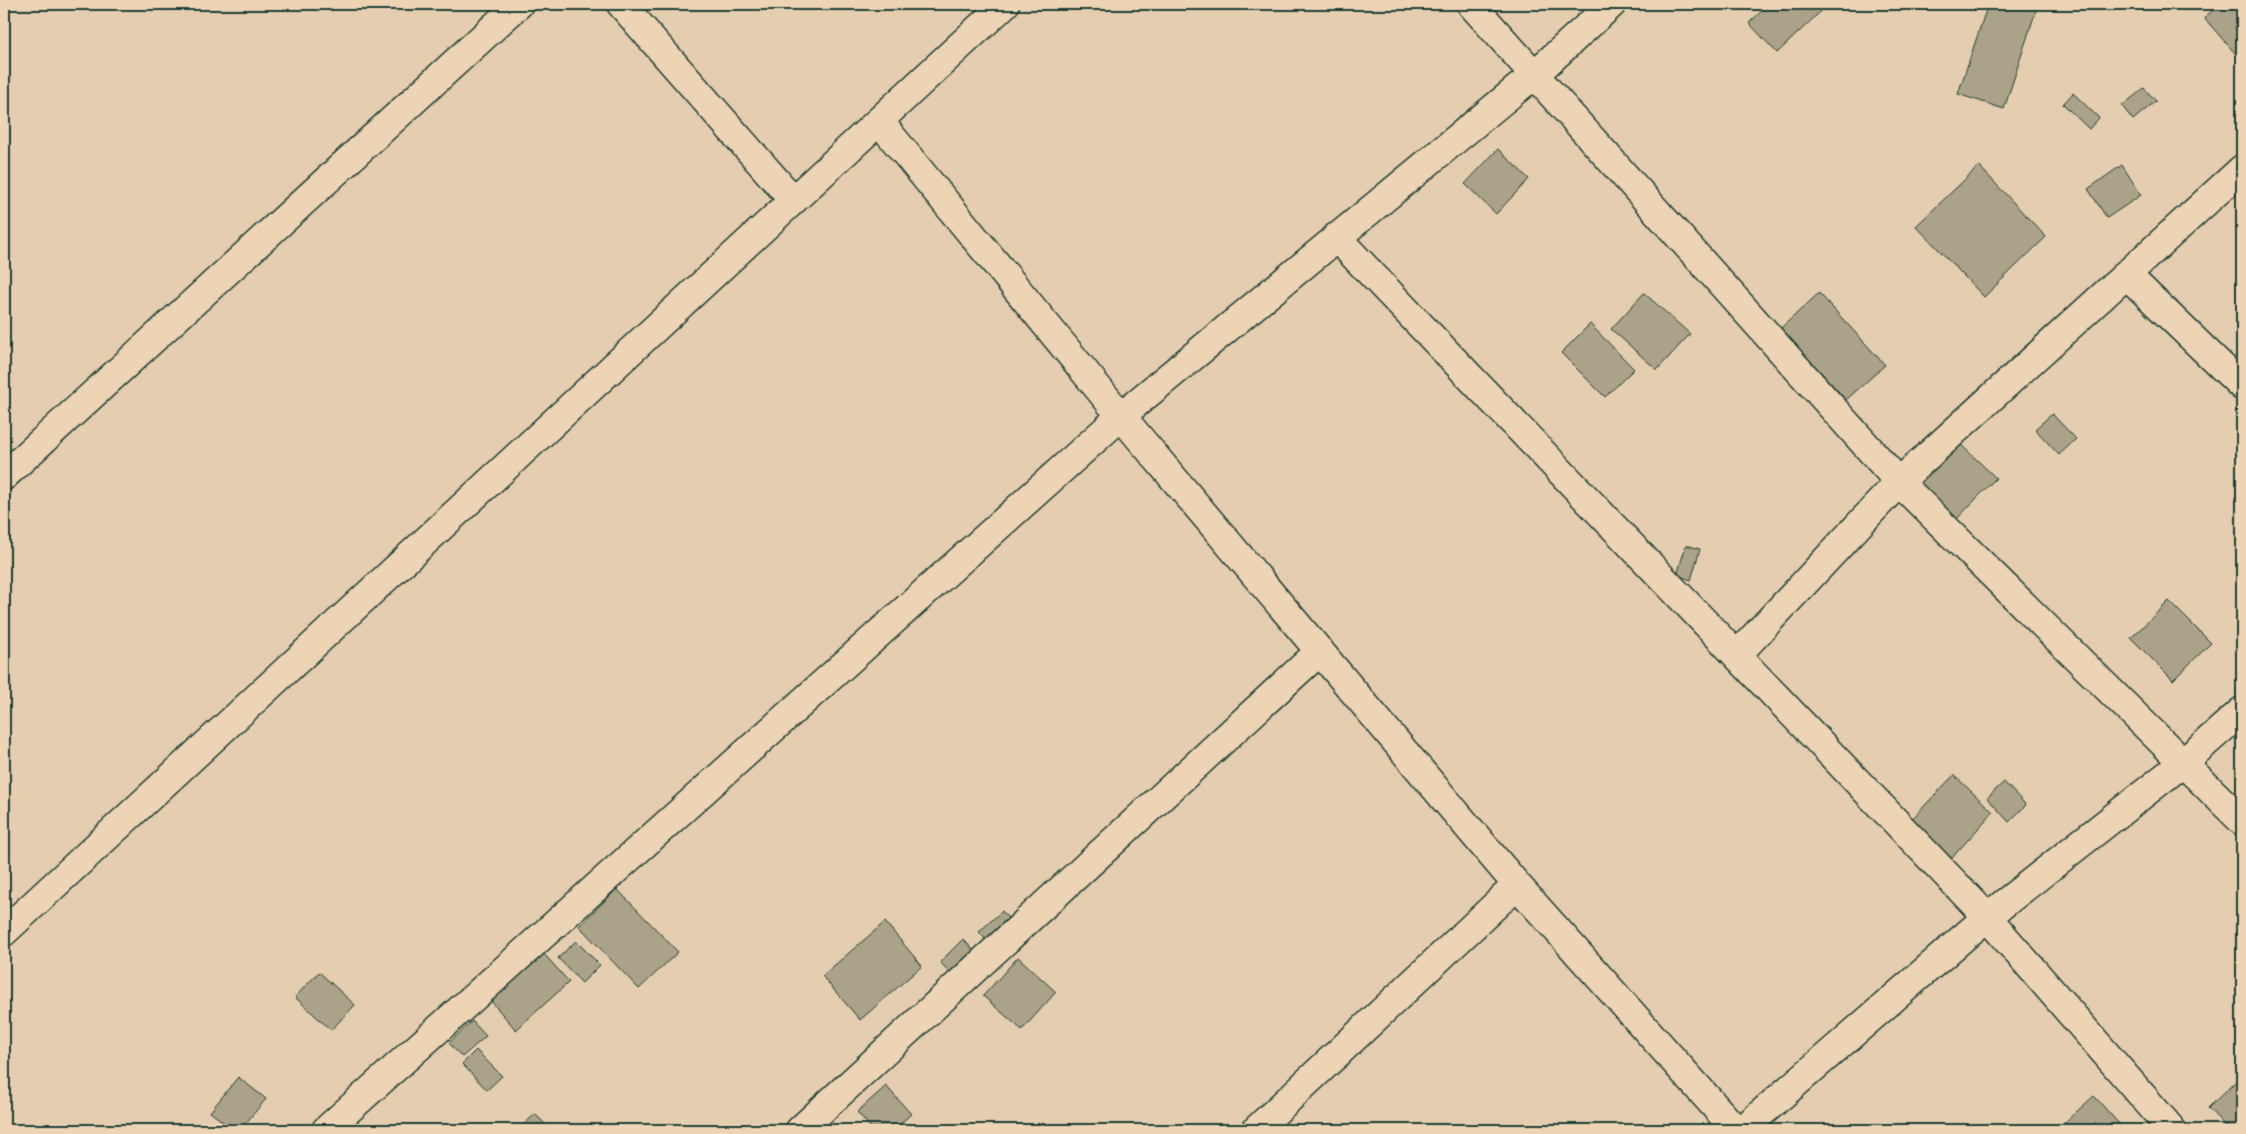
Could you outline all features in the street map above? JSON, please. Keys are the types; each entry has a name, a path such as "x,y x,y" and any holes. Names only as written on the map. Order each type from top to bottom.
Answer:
{"street":[{"path":"4,476 519,4"},
{"path":"621,4 793,200"},
{"path":"4,932 1005,4"},
{"path":"1471,4 1899,482 2184,762 2242,822"},
{"path":"326,1130 1121,416 1534,74 1612,4"},
{"path":"879,121 1121,416 1517,886 1736,1130"},
{"path":"1737,656 1899,482 2242,168"},
{"path":"1336,238 1987,917 2172,1130"},
{"path":"2126,274 2242,386"},
{"path":"800,1130 1320,651"},
{"path":"1742,1130 1987,917 2184,762 2242,711"},
{"path":"1256,1130 1517,886"}],"building":[{"path":"1769,4 1812,4 1820,12 1777,53 1749,23"},
{"path":"1988,4 2038,4 2004,109 1958,94"},
{"path":"2220,4 2242,4 2242,61 2204,18"},
{"path":"2144,88 2156,101 2133,120 2122,106"},
{"path":"2073,93 2099,118 2089,129 2063,104"},
{"path":"1498,149 1529,179 1496,214 1465,184"},
{"path":"2122,165 2141,195 2107,218 2088,189"},
{"path":"1979,166 2046,237 1984,297 1916,226"},
{"path":"1644,293 1690,334 1657,370 1611,329"},
{"path":"1819,293 1885,365 1846,400 1781,328"},
{"path":"1590,324 1634,369 1605,397 1561,353"},
{"path":"2052,414 2076,439 2059,455 2035,429"},
{"path":"1958,442 1996,478 1955,521 1917,485"},
{"path":"1686,545 1700,549 1691,580 1677,575"},
{"path":"2169,601 2211,643 2173,680 2131,638"},
{"path":"1954,775 1993,812 1949,861 1908,823"},
{"path":"2004,782 2026,805 2009,822 1987,798"},
{"path":"617,889 678,952 639,989 579,926"},
{"path":"1002,911 1014,925 991,946 979,932"},
{"path":"885,922 922,966 860,1020 822,976"},
{"path":"963,939 981,958 958,981 940,962"},
{"path":"576,941 600,965 582,983 558,958"},
{"path":"544,954 569,982 516,1030 491,1001"},
{"path":"1018,957 1056,992 1022,1030 983,996"},
{"path":"319,972 355,1005 331,1030 295,997"},
{"path":"472,1021 486,1036 462,1057 449,1043"},
{"path":"476,1050 502,1076 487,1090 462,1064"},
{"path":"238,1077 266,1099 240,1130 234,1130 210,1112"},
{"path":"2236,1081 2242,1087 2242,1130 2229,1130 2208,1108"},
{"path":"886,1086 911,1114 893,1130 873,1130 857,1112"},
{"path":"2094,1096 2121,1126 2116,1130 2056,1130"},
{"path":"535,1114 551,1130 518,1130"}]}
